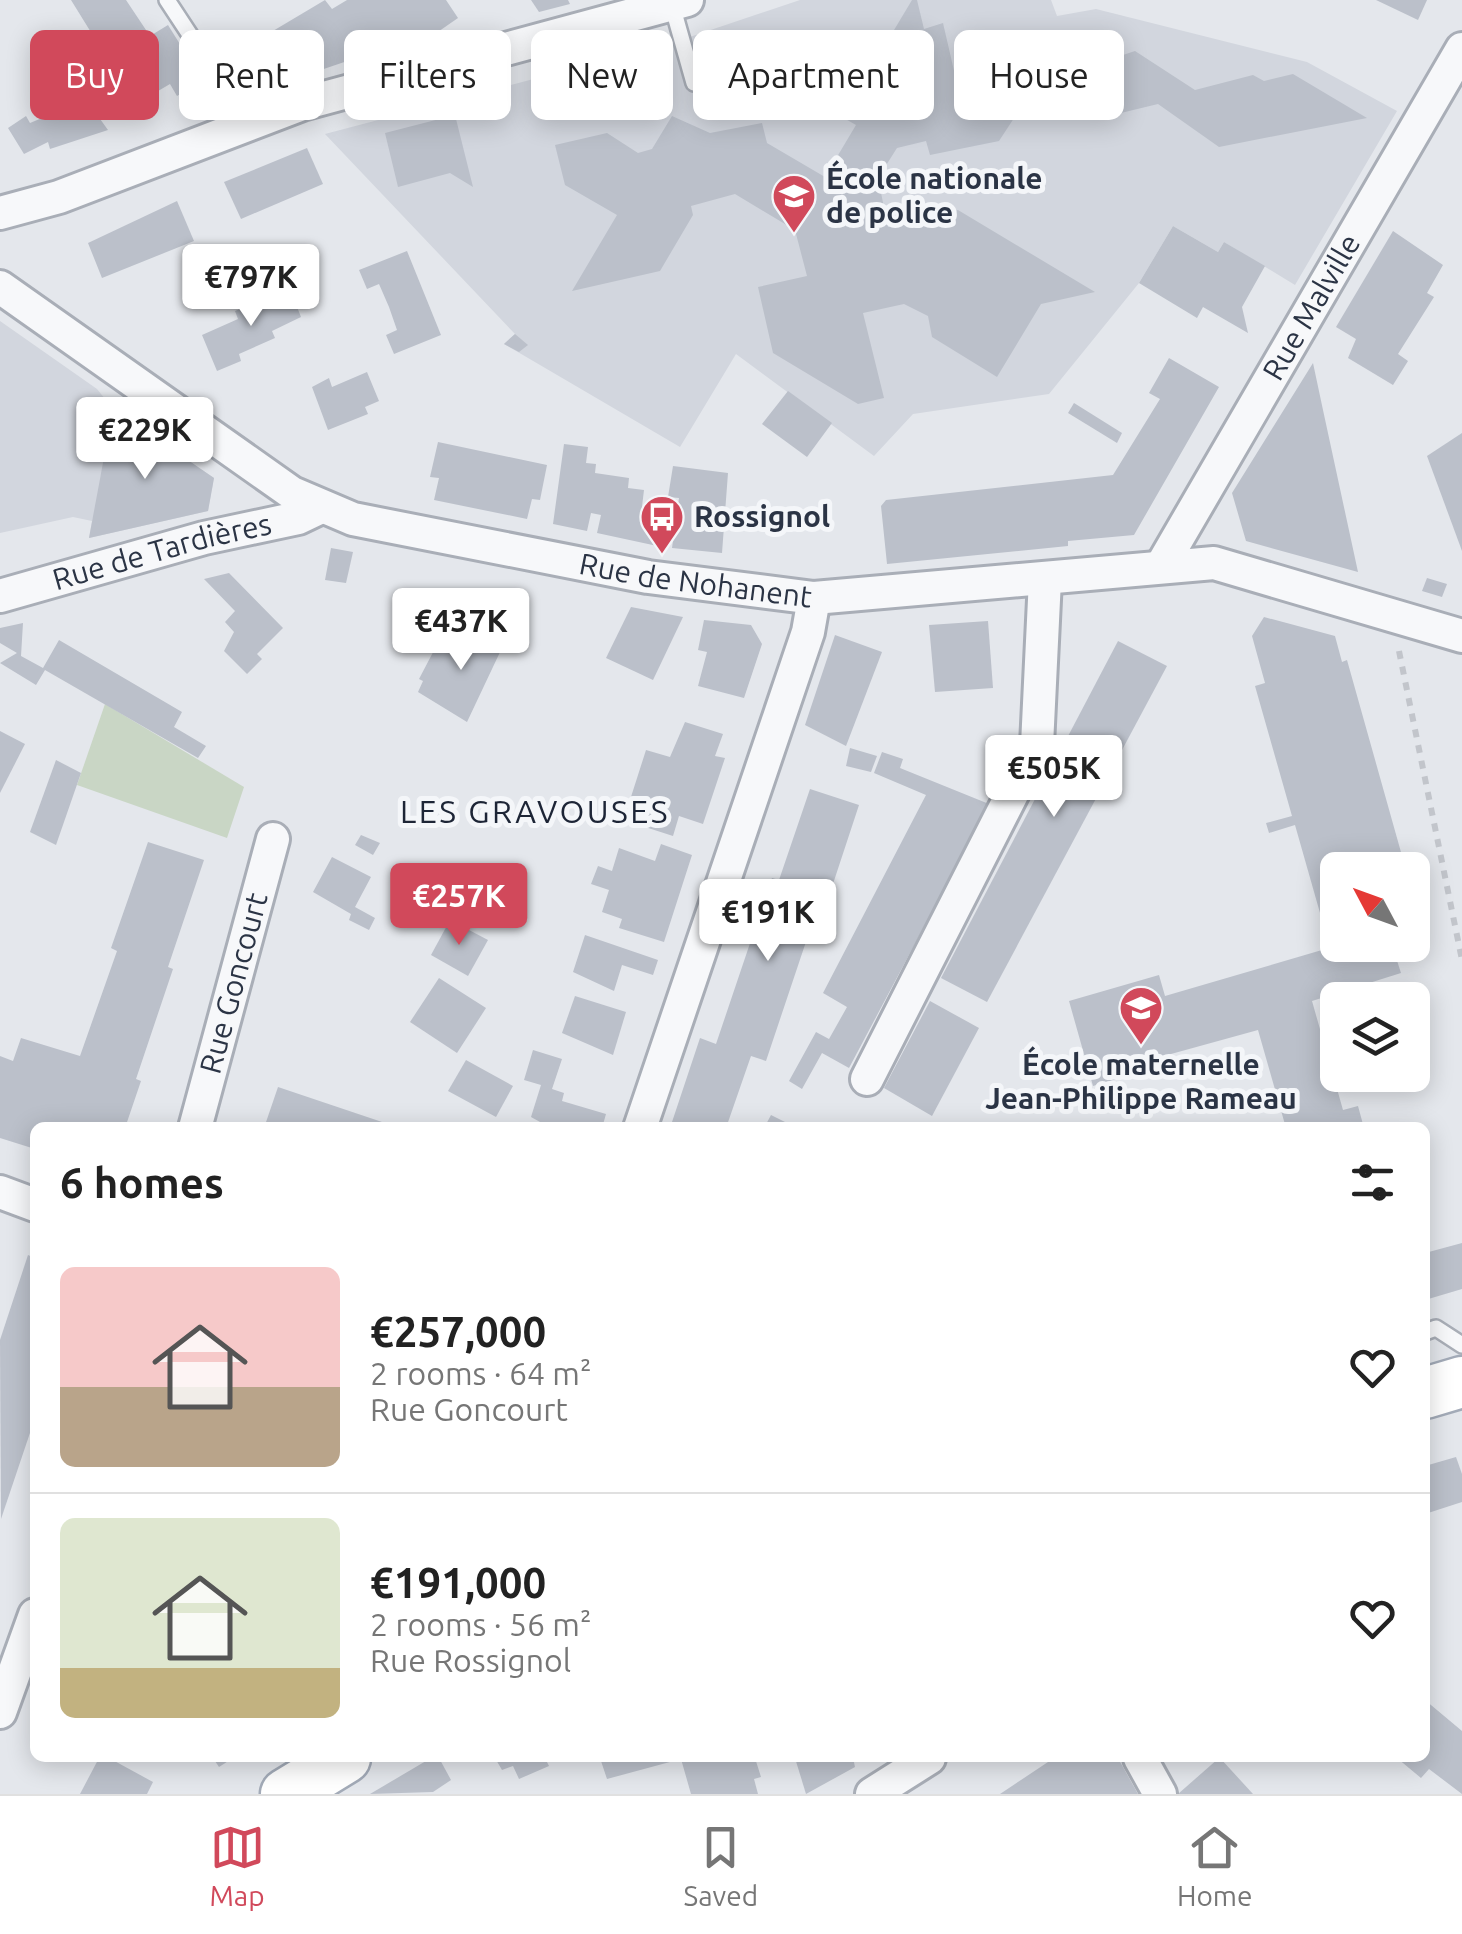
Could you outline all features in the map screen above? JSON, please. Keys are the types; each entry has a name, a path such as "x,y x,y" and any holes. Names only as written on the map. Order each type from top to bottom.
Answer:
{"main road":[{"path":"1430,1392 1462,1382"},
{"path":"286,1794 338,1762"}],"street":[{"path":"0,213 59,197 238,125 679,2"},
{"name":"Rue Malville","path":"1162,565 1462,50"},
{"name":"Rue de Nohanent","path":"0,286 292,492 352,519 648,577 814,598 1214,563 1462,636"},
{"name":"Rue de Tardières","path":"0,596 204,538 298,518 321,507"},
{"path":"867,1079 1037,744 1044,578"},
{"path":"642,1122 808,632 814,598"},
{"name":"Rue Goncourt","path":"197,1122 272,839"},
{"path":"0,1192 30,1203"},
{"path":"0,1712 30,1629"},
{"path":"886,1790 924,1762"},
{"path":"1142,1762 1160,1794"}],"lane":[{"path":"168,0 215,73 238,125"},
{"path":"679,2 693,79"},
{"path":"1430,1330 1436,1328 1462,1345"}],"path":[{"path":"1391,616 1462,960"}],"shaded area":[{"name":"École nationale de police","path":"800,0 1051,0 1057,16 1096,9 1307,62 1397,111 1295,285 1224,242 1218,252 1173,226 1139,283 1049,394 913,414 874,456 736,354 680,447 504,344 515,334 325,134 378,120 511,120 511,85 531,80 531,120 673,120 673,42 693,36 693,120 934,120 934,30 711,30"},
{"path":"0,321 97,389 113,409 214,478 208,511 89,538 92,521 73,517 0,533"}],"green space":[{"path":"105,704 244,787 227,838 77,785"}],"building":[{"path":"71,0 126,0 146,30 90,30"},
{"path":"325,0 332,9 347,0 446,0 458,18 441,30 344,30 344,62 324,69 324,30 275,30"},
{"path":"531,0 568,0 570,4 539,12"},
{"path":"912,0 917,0 924,29 943,23 954,71 954,120 1013,120 999,141 930,155 926,141 897,148 878,178 888,227 958,210 1095,292 1041,304 997,377 932,337 928,316 904,304 863,313 884,398 858,404 773,353 758,287 807,276 795,230 735,194 691,206 693,215 660,271 572,291 617,215 565,185 555,145 607,133 638,153 652,149 673,116 710,133 762,123 767,143 825,177 856,125 847,120 934,120 934,30 894,30"},
{"path":"1376,0 1427,0 1418,20"},
{"path":"168,25 179,43 179,95 170,84 159,90 159,30"},
{"path":"1135,51 1195,90 1253,75 1264,81 1293,74 1367,118 1219,147 1158,104 1124,112 1124,55"},
{"path":"26,116 30,123 101,120 108,130 50,149 48,142 24,154 8,128"},
{"path":"436,120 456,120 473,187 450,173 398,187 385,133"},
{"path":"307,148 323,184 241,219 224,182"},
{"path":"177,201 194,241 102,278 88,243"},
{"path":"1173,226 1218,252 1224,242 1265,266 1242,307 1248,333 1203,307 1197,318 1139,283"},
{"path":"1393,231 1443,265 1427,293 1434,297 1398,354 1408,361 1393,385 1348,358 1356,339 1336,327"},
{"path":"407,251 441,335 394,354 386,335 397,330 389,307 379,284 367,289 359,270"},
{"path":"290,289 301,317 272,331 275,338 239,354 241,361 217,371 202,335 238,319 235,311"},
{"path":"515,334 528,345 519,352 504,344"},
{"path":"1169,358 1219,387 1134,535 1068,541 1068,546 887,564 881,506 886,500 1113,475 1160,399 1149,393"},
{"path":"1313,363 1358,572 1246,541 1232,493"},
{"path":"367,372 379,401 365,407 368,414 328,430 312,387 329,378 332,387"},
{"path":"788,391 832,423 807,457 762,424"},
{"path":"1074,403 1122,433 1117,443 1068,413"},
{"path":"113,409 214,478 208,511 89,538"},
{"path":"1462,433 1462,551 1427,456"},
{"path":"438,442 547,465 540,500 532,499 527,519 434,500 439,478 430,477"},
{"path":"564,444 588,447 586,463 596,464 595,473 629,478 628,488 644,490 641,515 666,518 662,547 597,533 601,515 591,513 587,531 553,524"},
{"path":"673,466 728,473 722,553 672,548 679,498 668,497"},
{"path":"331,548 353,552 346,583 325,580"},
{"path":"229,573 283,628 257,654 262,659 247,674 224,651 234,632 225,622 235,611 204,579"},
{"path":"1427,578 1447,584 1442,597 1422,591"},
{"path":"631,607 683,617 653,680 606,658"},
{"path":"1264,617 1335,636 1342,662 1347,660 1401,852 1320,852 1320,913 1295,825 1269,833 1266,823 1292,816 1255,686 1265,683 1252,636"},
{"path":"704,620 751,625 762,644 744,698 698,686 707,652 698,650"},
{"path":"988,621 993,688 935,692 929,625"},
{"path":"23,623 21,656 43,668 59,640 182,712 174,727 206,746 198,758 45,670 36,685 0,663 17,653 0,643 0,628"},
{"path":"492,625 509,633 467,722 418,692 423,681 419,679 441,637 479,652"},
{"path":"835,635 882,652 846,746 805,725"},
{"path":"1118,641 1167,666 987,1002 941,978"},
{"path":"685,722 723,734 715,756 725,758 703,824 679,816 673,836 642,826 637,819 641,809 649,806 630,800 646,750 670,757"},
{"path":"0,731 25,744 0,793"},
{"path":"850,748 877,756 871,772 846,766"},
{"path":"882,752 903,759 900,768 989,804 849,1068 822,1053 802,1089 789,1081 816,1032 829,1039 847,1007 823,993 926,795 874,773"},
{"path":"56,760 81,773 56,845 30,832"},
{"path":"810,789 859,805 829,896 822,894 766,1061 751,1056 728,1122 672,1122 700,1038 716,1044 772,878 779,880"},
{"path":"361,835 380,843 373,855 355,845"},
{"path":"148,842 204,860 168,967 173,969 136,1079 141,1081 127,1122 30,1122 30,1147 0,1138 0,1056 13,1061 21,1038 80,1056 117,951 111,948"},
{"path":"661,844 692,855 664,942 619,928 622,919 602,912 609,890 591,884 598,866 612,871 619,848 655,861"},
{"path":"332,857 371,877 355,907 375,918 369,930 349,920 351,914 313,892"},
{"path":"450,920 488,940 468,976 431,955"},
{"path":"585,935 658,960 653,975 622,965 614,991 573,972"},
{"name":"École maternelle Jean-Philippe Rameau","path":"1320,951 1320,962 1397,962 1401,973 1372,982 1320,982 1320,998 1312,1001 1320,1029 1320,1092 1338,1092 1343,1110 1358,1106 1362,1122 1284,1122 1258,1030 1142,1062 1144,1071 1093,1086 1069,1001 1159,975 1165,996"},
{"path":"439,978 486,1008 457,1053 410,1022"},
{"path":"575,996 626,1012 613,1055 562,1033"},
{"path":"930,1001 979,1028 932,1116 884,1088"},
{"path":"533,1050 562,1059 552,1089 564,1093 562,1101 606,1114 604,1122 540,1122 531,1117 541,1085 524,1080"},
{"path":"466,1060 513,1086 496,1117 448,1091"},
{"path":"278,1087 382,1122 266,1122"},
{"path":"1462,1243 1462,1289 1430,1299 1430,1252"},
{"path":"28,1255 30,1433 1,1519 0,1340"},
{"path":"1456,1457 1462,1474 1462,1502 1430,1512 1430,1465"},
{"path":"1430,1704 1462,1731 1462,1794 1429,1769 1421,1778 1402,1762 1430,1762"},
{"path":"97,1762 116,1762 153,1782 147,1794 80,1794"},
{"path":"424,1762 441,1762 451,1780 433,1792 370,1794"},
{"path":"497,1762 547,1762 549,1766 519,1779 513,1766 502,1770"},
{"path":"601,1762 670,1762 607,1779"},
{"path":"682,1762 756,1762 761,1777 754,1779 758,1794 691,1794"},
{"path":"796,1762 854,1762 855,1767 806,1794"},
{"path":"1048,1762 1120,1762 1138,1794 1000,1794"},
{"path":"1214,1762 1223,1762 1253,1794 1178,1794"}],"place":[{"name":"École nationale de police","path":"794,234"},
{"name":"Rossignol","path":"662,555"},
{"name":"École maternelle Jean-Philippe Rameau","path":"1141,1046"}],"district":[{"name":"LES GRAVOUSES","path":"535,812"}]}
